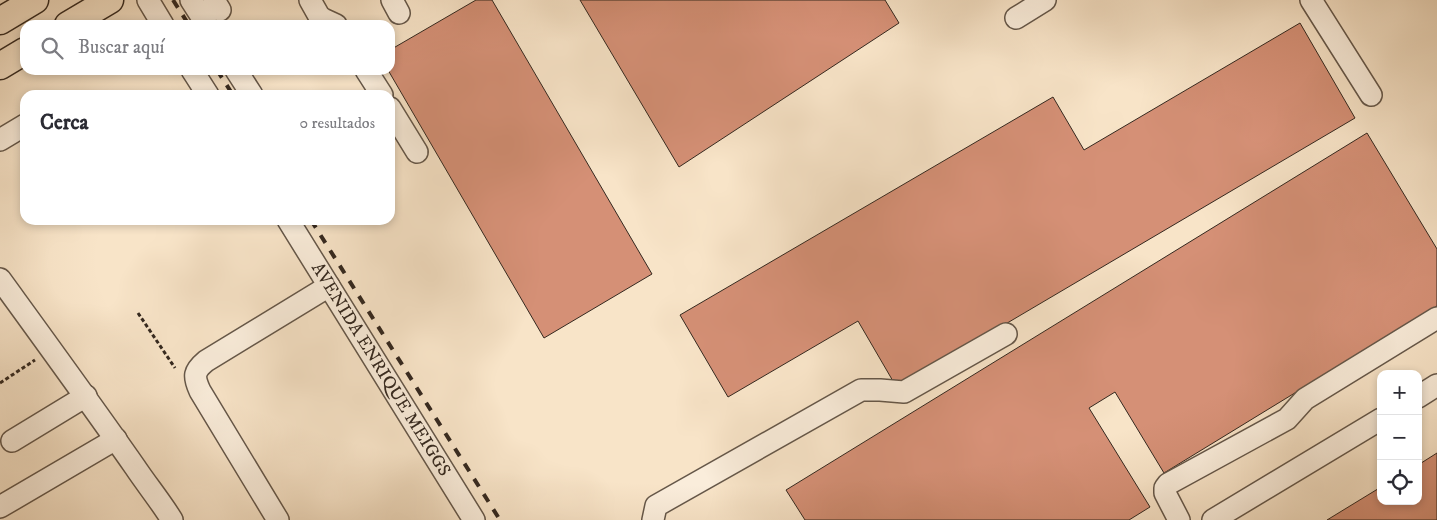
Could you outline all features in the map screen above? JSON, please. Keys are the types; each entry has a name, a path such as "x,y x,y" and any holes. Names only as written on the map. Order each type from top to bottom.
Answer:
{"main road":[{"path":"0,21 35,0"},
{"path":"76,20 110,0"},
{"path":"0,66 20,54"}],"street":[{"path":"148,0 160,20"},
{"path":"191,0 214,12"},
{"path":"310,0 319,16 325,20"},
{"path":"1016,18 1045,0"},
{"path":"1311,0 1371,95"},
{"path":"195,75 205,90"},
{"path":"239,75 249,90"},
{"path":"369,75 379,90"},
{"path":"395,116 417,152"},
{"path":"0,140 20,128"},
{"name":"AVENIDA ENRIQUE MEIGGS","path":"291,225 474,520"},
{"path":"0,279 86,396 172,520"},
{"path":"278,520 200,391 196,384 195,375 199,367 206,361 329,286"},
{"path":"1179,520 1165,493 1165,488 1168,484 1287,419 1305,399 1437,318"},
{"path":"653,520 656,506 861,390 904,392 1006,334"},
{"path":"1422,394 1437,385"},
{"path":"12,441 86,396"},
{"path":"1213,520 1377,421"},
{"path":"0,507 116,439"}],"path":[{"path":"138,313 181,377 195,375"},
{"path":"0,383 52,350"}],"building":[{"path":"476,0 492,0 652,274 544,338 391,75 395,75 395,47"},
{"path":"580,0 885,0 899,23 679,167"},
{"path":"1300,23 1355,118 897,388 858,321 728,397 680,315 1053,97 1084,150"},
{"path":"1367,133 1437,249 1437,306 1164,473 1115,392 1089,408 1150,507 1129,520 805,520 786,490"},
{"path":"1437,453 1437,520 1327,520 1377,489 1377,505 1422,505 1422,462"}],"railway":[{"path":"173,0 186,20"},
{"path":"220,75 230,90"},
{"path":"314,225 500,520"}]}
